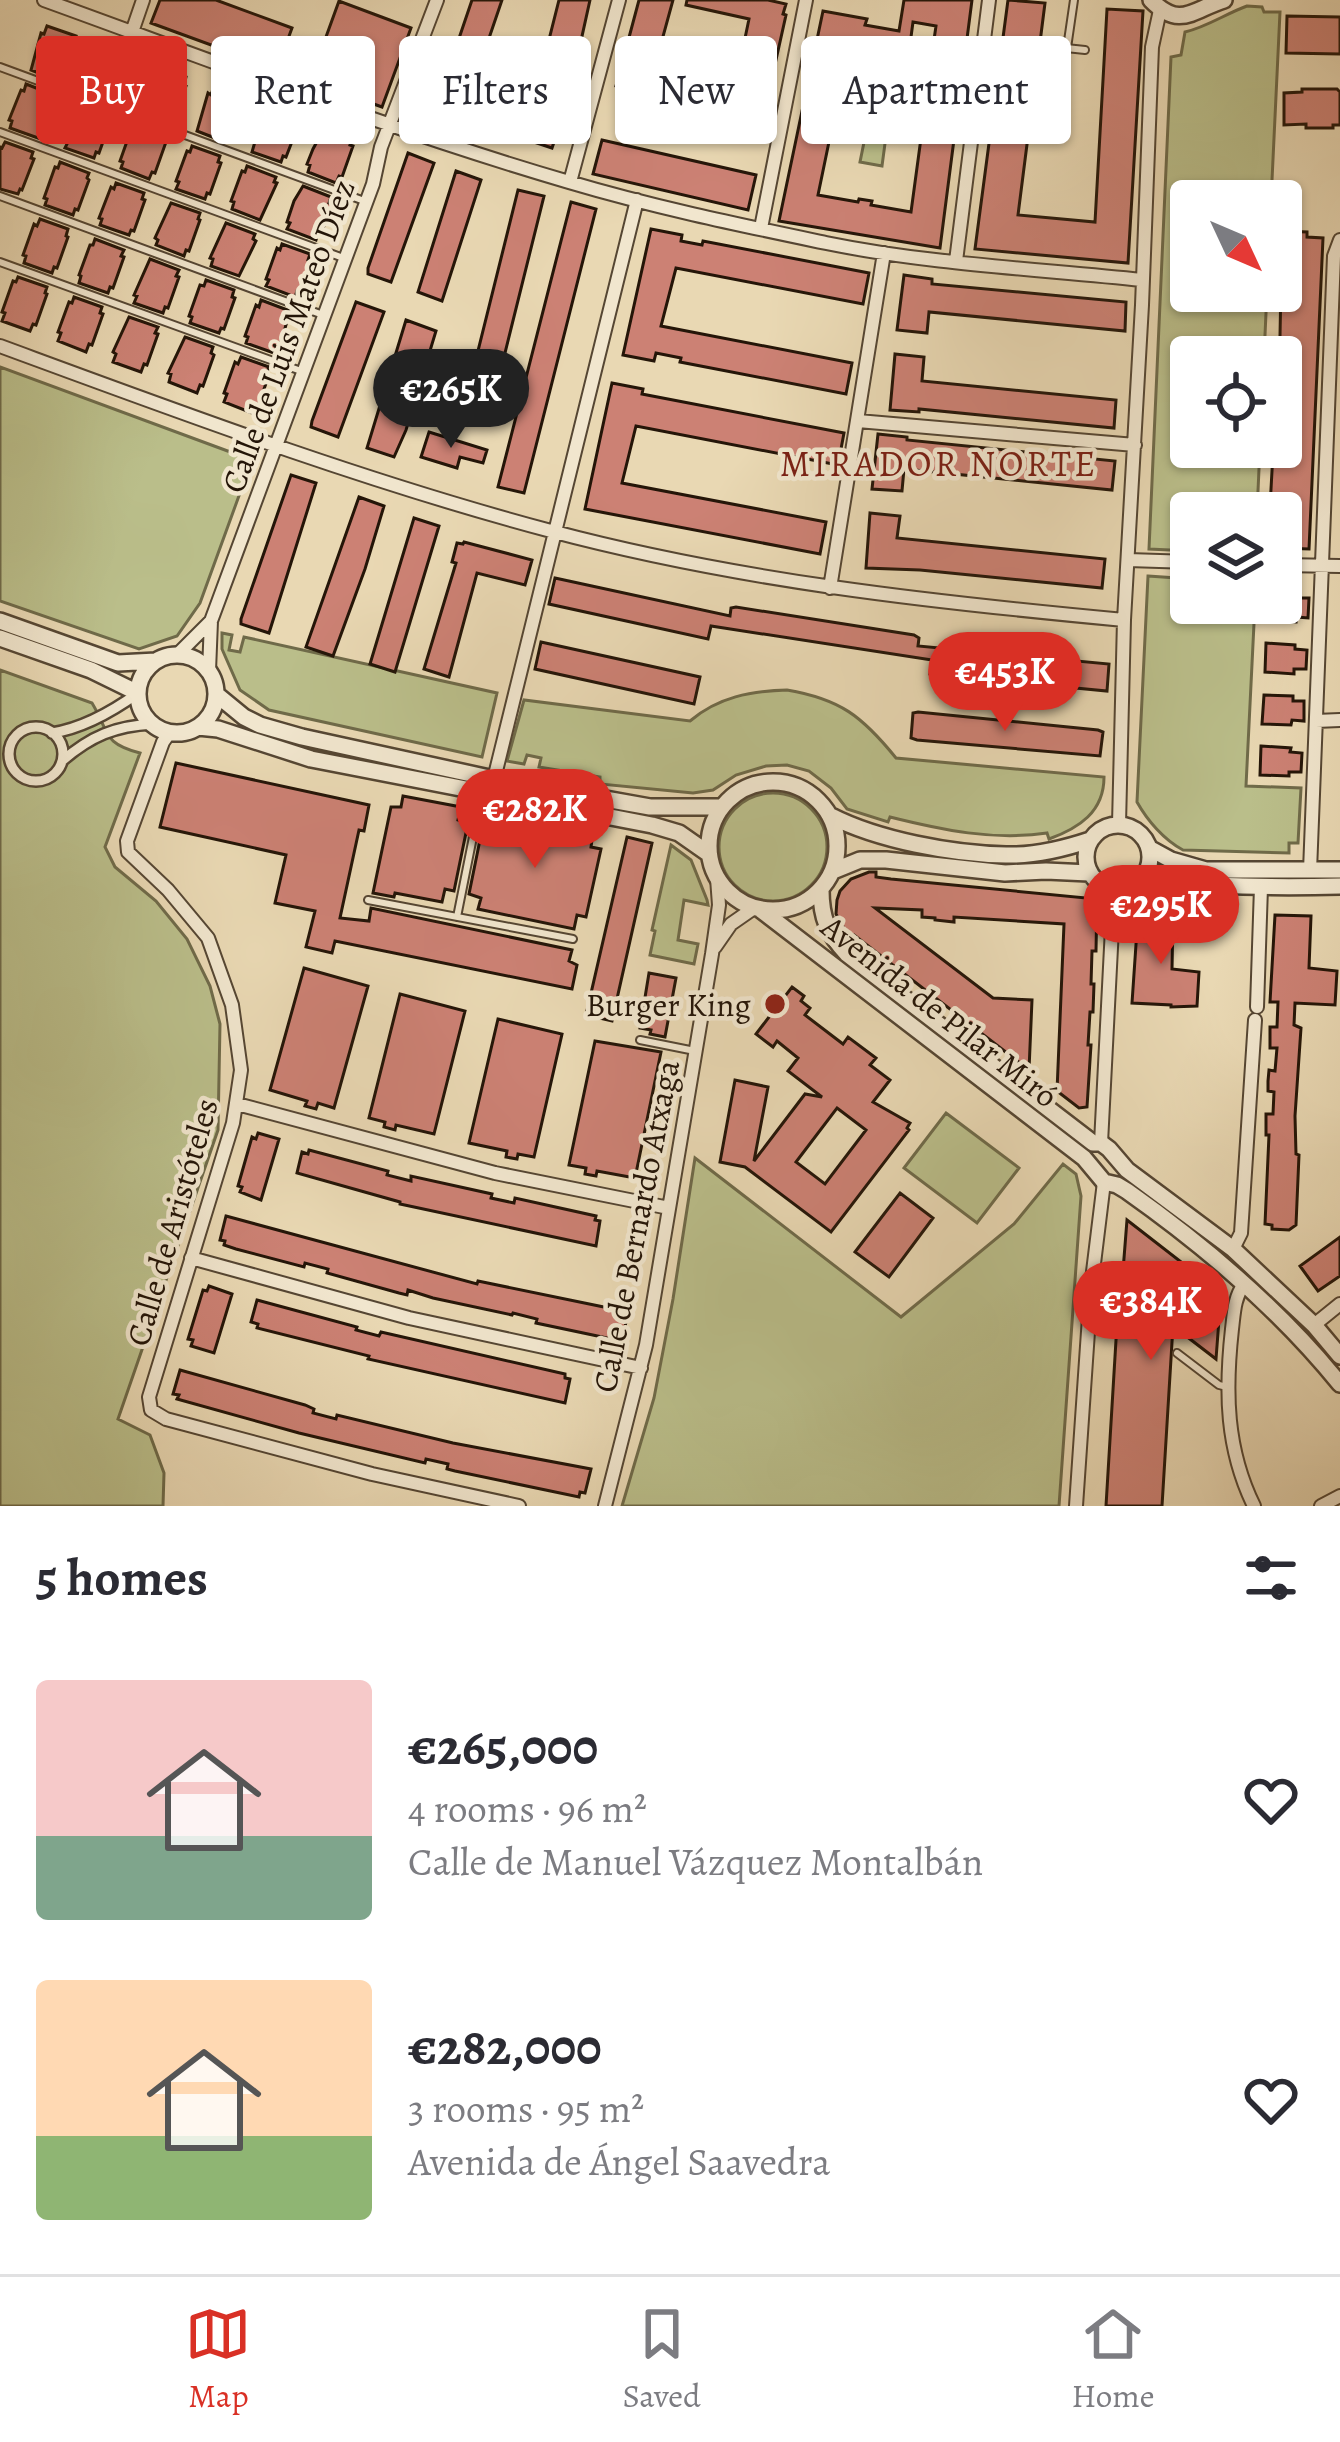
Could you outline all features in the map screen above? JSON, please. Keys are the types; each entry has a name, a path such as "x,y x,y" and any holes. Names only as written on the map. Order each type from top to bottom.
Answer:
{"street":[{"path":"44,0 390,126 637,200 884,253 1142,280"},
{"path":"131,32 143,0"},
{"name":"Calle de Luis Mateo Díez","path":"209,670 211,621 437,0"},
{"path":"570,182 619,0"},
{"path":"761,228 806,0"},
{"path":"956,261 989,0"},
{"path":"1119,824 1124,620 1156,5 1190,16 1216,1"},
{"path":"494,778 637,200"},
{"path":"1310,871 1334,256 1340,240"},
{"path":"830,588 884,253"},
{"path":"0,346 410,492 555,532 830,588 1124,620"},
{"path":"858,421 1135,445"},
{"path":"1128,560 1170,561"},
{"path":"1302,566 1340,566"},
{"path":"0,621 118,663 189,657 209,670 216,694 211,712 198,727"},
{"name":"Calle de Luis Mateo Díez","path":"176,655 211,621"},
{"path":"0,638 91,670 138,693"},
{"path":"156,661 138,693 140,705 153,724 170,732 218,729 311,759 652,825 680,833 709,854"},
{"path":"138,693 71,729 21,732 5,762 20,776 37,781 53,775 84,742 113,730 153,724"},
{"path":"216,694 244,717 278,732 650,807 722,807"},
{"path":"1316,721 1340,720"},
{"name":"Calle de Aristóteles","path":"170,732 154,762 127,841 128,852 208,938 232,1005 241,1070 237,1104 149,1397 151,1410 166,1419 372,1474 519,1506"},
{"path":"52,733 62,746 62,761"},
{"path":"770,781 788,783 820,801 831,816 838,848 833,872 820,890 800,904 781,910 758,909 734,898 718,878 709,838 722,807 735,794 770,781"},
{"path":"831,816 892,838 1006,855 1044,852 1090,840"},
{"path":"833,872 860,860 886,860 1005,873 1089,873 1114,889 1138,882 1150,861 1149,848 1138,831 1119,824 1097,831 1086,851 1089,873"},
{"path":"1149,848 1206,871 1340,870"},
{"name":"Calle de Bernardo Atxaga","path":"604,1506 641,1368 712,954 718,878"},
{"path":"1138,882 1340,886"},
{"path":"1233,1249 1241,1233 1261,887"},
{"path":"1114,889 1092,1148 1116,1179 1244,1284 1300,1337 1340,1384"},
{"name":"Avenida de Pilar Miró","path":"820,890 829,934 847,954 1092,1148"},
{"path":"712,954 731,924 758,909"},
{"name":"Avenida de Pilar Miró","path":"758,909 1092,1148"},
{"path":"237,1104 495,1173 669,1208"},
{"path":"1092,1148 1116,1179 1233,1249 1340,1356"},
{"path":"1076,1506 1091,1288 1116,1179"},
{"path":"191,1258 410,1318 641,1368"},
{"path":"1244,1284 1237,1294 1227,1387 1234,1456 1254,1506"},
{"path":"1314,1325 1340,1304"},
{"path":"1322,1506 1340,1496"}],"lane":[{"path":"1069,36 1074,0"},
{"path":"1071,48 1085,50"},
{"path":"0,67 367,202"},
{"path":"0,132 346,259"},
{"path":"0,196 325,315"},
{"path":"0,262 304,373"},
{"path":"457,917 482,792"},
{"path":"368,900 573,939"},
{"path":"640,1040 696,1051"},
{"path":"1177,1353 1227,1387"}],"green space":[{"path":"1247,6 1280,12 1272,180 1170,180 1170,312 1266,312 1265,336 1170,336 1170,468 1259,468 1258,492 1170,492 1170,550 1149,549 1171,57 1181,55 1185,32"},
{"path":"864,144 885,144 882,166 860,162"},
{"path":"0,367 252,460 200,603 177,636 139,649 0,601"},
{"path":"1148,576 1170,578 1170,624 1254,624 1246,786 1301,788 1298,843 1289,843 1289,853 1183,850 1157,829 1137,802"},
{"path":"222,633 232,635 229,650 240,652 244,637 497,693 482,757 269,710 240,690 222,649"},
{"path":"0,670 92,703 113,741 140,753 105,847 115,867 156,901 187,939 210,986 220,1024 218,1130 118,1419 150,1435 164,1473 163,1506 0,1506"},
{"path":"787,690 849,712 896,758 1104,777 1100,800 1080,824 1049,839 1047,833 988,835 890,817 888,822 847,809 809,771 787,765 766,766 736,775 713,790 693,793 600,784 600,777 539,767 541,758 527,755 524,764 507,761 524,700 690,721 736,697"},
{"path":"773,793 811,809 827,847 811,885 773,901 735,885 719,847 735,809"},
{"path":"671,845 691,860 708,905 684,900 678,940 698,944 694,964 650,955"},
{"path":"946,1113 1019,1168 977,1223 904,1168"},
{"path":"695,1158 901,1317 1014,1224 1063,1164 1076,1174 1081,1196 1059,1506 622,1506 654,1398"}],"building":[{"path":"160,0 216,0 292,28 289,36 211,36 211,45 151,23"},
{"path":"472,0 502,0 490,36 460,36"},
{"path":"559,0 590,0 582,36 550,36"},
{"path":"639,0 673,0 663,36 629,36"},
{"path":"687,0 786,4 777,55 777,36 745,36 749,19 686,5"},
{"path":"904,0 972,0 967,36 935,36 936,26 913,22 911,36 818,36 823,11 867,19 865,25 899,31"},
{"path":"1008,0 1045,3 1041,36 1003,36"},
{"path":"339,1 411,28 408,36 399,36 399,61 382,107 375,104 375,36 326,36"},
{"path":"1107,9 1143,11 1128,263 975,249 989,144 1027,144 1018,215 1095,222"},
{"path":"1287,16 1340,17 1340,54 1286,53"},
{"path":"47,26 76,36 40,36"},
{"path":"26,84 36,88 36,137 10,128 9,120"},
{"path":"1337,89 1340,125 1284,125 1284,93"},
{"path":"208,93 211,95 211,136 197,131"},
{"path":"801,116 801,144 829,144 818,195 872,201 871,205 911,212 920,144 953,144 940,248 779,221"},
{"path":"602,140 756,175 748,210 593,174"},
{"path":"5,142 33,152 18,194 0,189 0,147"},
{"path":"67,144 102,144 94,158 65,148"},
{"path":"126,144 165,144 149,179 121,168"},
{"path":"254,144 291,144 281,162 252,152"},
{"path":"316,144 353,146 336,183 308,172"},
{"path":"192,146 220,156 205,199 176,189"},
{"path":"408,153 434,163 391,282 368,274 368,268"},
{"path":"60,162 89,173 73,215 45,205"},
{"path":"247,166 276,177 260,220 232,209"},
{"path":"456,171 481,180 442,301 418,292"},
{"path":"116,183 144,193 129,235 100,225"},
{"path":"303,186 331,197 316,240 287,229"},
{"path":"518,190 544,196 500,373 474,367"},
{"path":"571,202 596,209 524,493 498,487"},
{"path":"171,203 200,213 184,256 156,245"},
{"path":"40,219 68,229 52,273 24,263 34,224"},
{"path":"226,223 255,234 239,276 211,266"},
{"path":"651,229 682,235 681,241 702,245 703,241 869,273 863,304 676,268 661,326 852,363 846,394 680,362 681,358 656,353 654,361 623,355"},
{"path":"1302,232 1307,232 1307,237 1323,238 1309,549 1302,549 1302,492 1271,492 1272,468 1302,468 1302,336 1280,336 1280,312 1302,312"},
{"path":"95,239 124,250 108,293 79,283"},
{"path":"282,244 310,254 295,297 266,286"},
{"path":"150,259 179,270 163,313 134,303"},
{"path":"904,275 932,279 932,284 1126,302 1125,331 929,312 927,333 897,330"},
{"path":"18,277 47,287 30,331 2,321"},
{"path":"206,280 234,290 219,333 190,323 200,285"},
{"path":"74,297 102,307 86,352 58,341"},
{"path":"261,300 290,311 274,353 246,343"},
{"path":"356,302 384,312 338,437 311,427"},
{"path":"129,317 158,327 141,372 113,362"},
{"path":"406,320 436,331 394,457 367,448"},
{"path":"185,337 213,347 197,393 169,382 168,373"},
{"path":"895,354 924,357 922,381 1116,400 1114,428 890,410"},
{"path":"241,357 269,367 252,413 224,402 235,362"},
{"path":"612,383 643,389 642,394 844,433 838,465 636,426 622,483 826,522 820,554 585,509"},
{"path":"429,432 487,450 483,463 460,457 457,468 421,457"},
{"path":"878,434 1115,461 1112,490 904,469 902,491 872,489"},
{"path":"291,475 316,483 269,633 241,624 241,619"},
{"path":"359,497 384,506 333,656 306,647"},
{"path":"870,513 900,516 897,538 1105,559 1102,588 866,568"},
{"path":"414,518 439,526 395,672 370,664"},
{"path":"457,543 532,560 525,585 477,573 449,677 424,669 456,563 452,562"},
{"path":"555,578 730,616 731,608 736,607 914,635 919,638 918,646 1109,664 1107,691 930,674 932,660 711,626 708,639 549,604"},
{"path":"1302,598 1309,598 1308,618 1302,618"},
{"path":"541,642 700,677 694,704 535,669"},
{"path":"1266,643 1307,650 1306,669 1294,669 1294,674 1265,672"},
{"path":"1264,695 1304,701 1304,721 1262,724"},
{"path":"913,713 1098,730 1103,732 1100,756 917,740 911,738"},
{"path":"1261,746 1302,753 1301,772 1260,775"},
{"path":"176,763 369,805 340,918 369,921 371,908 572,950 569,961 577,965 572,989 335,941 332,953 306,947 315,911 275,903 286,855 160,827"},
{"path":"403,796 461,807 458,820 468,823 454,891 445,889 442,902 373,893 391,807 401,807"},
{"path":"497,814 593,833 591,847 601,849 586,917 577,915 574,929 478,909 481,898 469,894 483,825 495,826"},
{"path":"627,837 652,843 612,1021 586,1015"},
{"path":"869,872 891,879 1097,899 1087,1107 1079,1108 1057,1091 1064,924 954,917 954,922 922,917 922,910 875,908 993,998 1032,1000 1029,1070 854,935 850,939 836,914 837,900 851,879"},
{"path":"1138,915 1173,917 1172,969 1199,972 1197,1006 1132,1003"},
{"path":"1275,915 1311,916 1309,968 1337,971 1335,1005 1295,1003 1294,1025 1301,1028 1295,1116 1299,1155 1296,1225 1289,1230 1265,1224 1266,1114 1273,1114 1274,1092 1268,1091 1268,1081 1269,1070 1275,1071 1277,1048 1270,1048 1278,1002 1270,1002"},
{"path":"304,968 368,986 334,1108 318,1103 316,1109 305,1106 307,1101 270,1090"},
{"path":"649,973 676,978 665,1037 640,1028"},
{"path":"792,987 810,1008 805,1015 843,1044 848,1037 876,1058 870,1065 890,1080 873,1102 910,1123 831,1232 745,1167 720,1162 735,1080 768,1087 754,1161 805,1094 822,1097 788,1071 798,1058 777,1041 773,1047 756,1034","holes":["837,1108 866,1130 825,1184 796,1162"]},
{"path":"400,994 465,1011 434,1134 396,1125 395,1130 369,1118"},
{"path":"498,1019 562,1034 534,1157 506,1157 507,1151 469,1143"},
{"path":"595,1041 661,1052 635,1178 597,1171 596,1176 585,1174 586,1168 569,1165"},
{"path":"258,1133 279,1139 261,1200 240,1192 238,1186 252,1137 256,1139"},
{"path":"309,1150 411,1181 411,1176 514,1203 515,1198 596,1216 600,1221 596,1246 400,1204 297,1173 302,1152"},
{"path":"900,1193 933,1218 889,1277 855,1252"},
{"path":"226,1216 477,1284 628,1312 623,1337 617,1340 536,1323 537,1319 408,1290 407,1295 327,1273 328,1269 236,1249 220,1240"},
{"path":"1127,1220 1221,1293 1216,1359 1173,1326 1162,1506 1106,1506"},
{"path":"1340,1237 1340,1276 1318,1291 1300,1266"},
{"path":"209,1286 232,1294 214,1353 191,1346 193,1340 188,1339 203,1290"},
{"path":"257,1300 379,1336 381,1332 565,1374 570,1379 565,1403 368,1359 257,1328 251,1322"},
{"path":"180,1370 305,1405 313,1413 336,1419 337,1415 591,1469 585,1493 580,1492 579,1497 455,1471 447,1469 448,1464 426,1459 425,1463 299,1433 177,1399 179,1395 173,1394"}],"place":[{"name":"Burger King","path":"775,1004"}],"district":[{"name":"MIRADOR NORTE","path":"939,463"}]}
